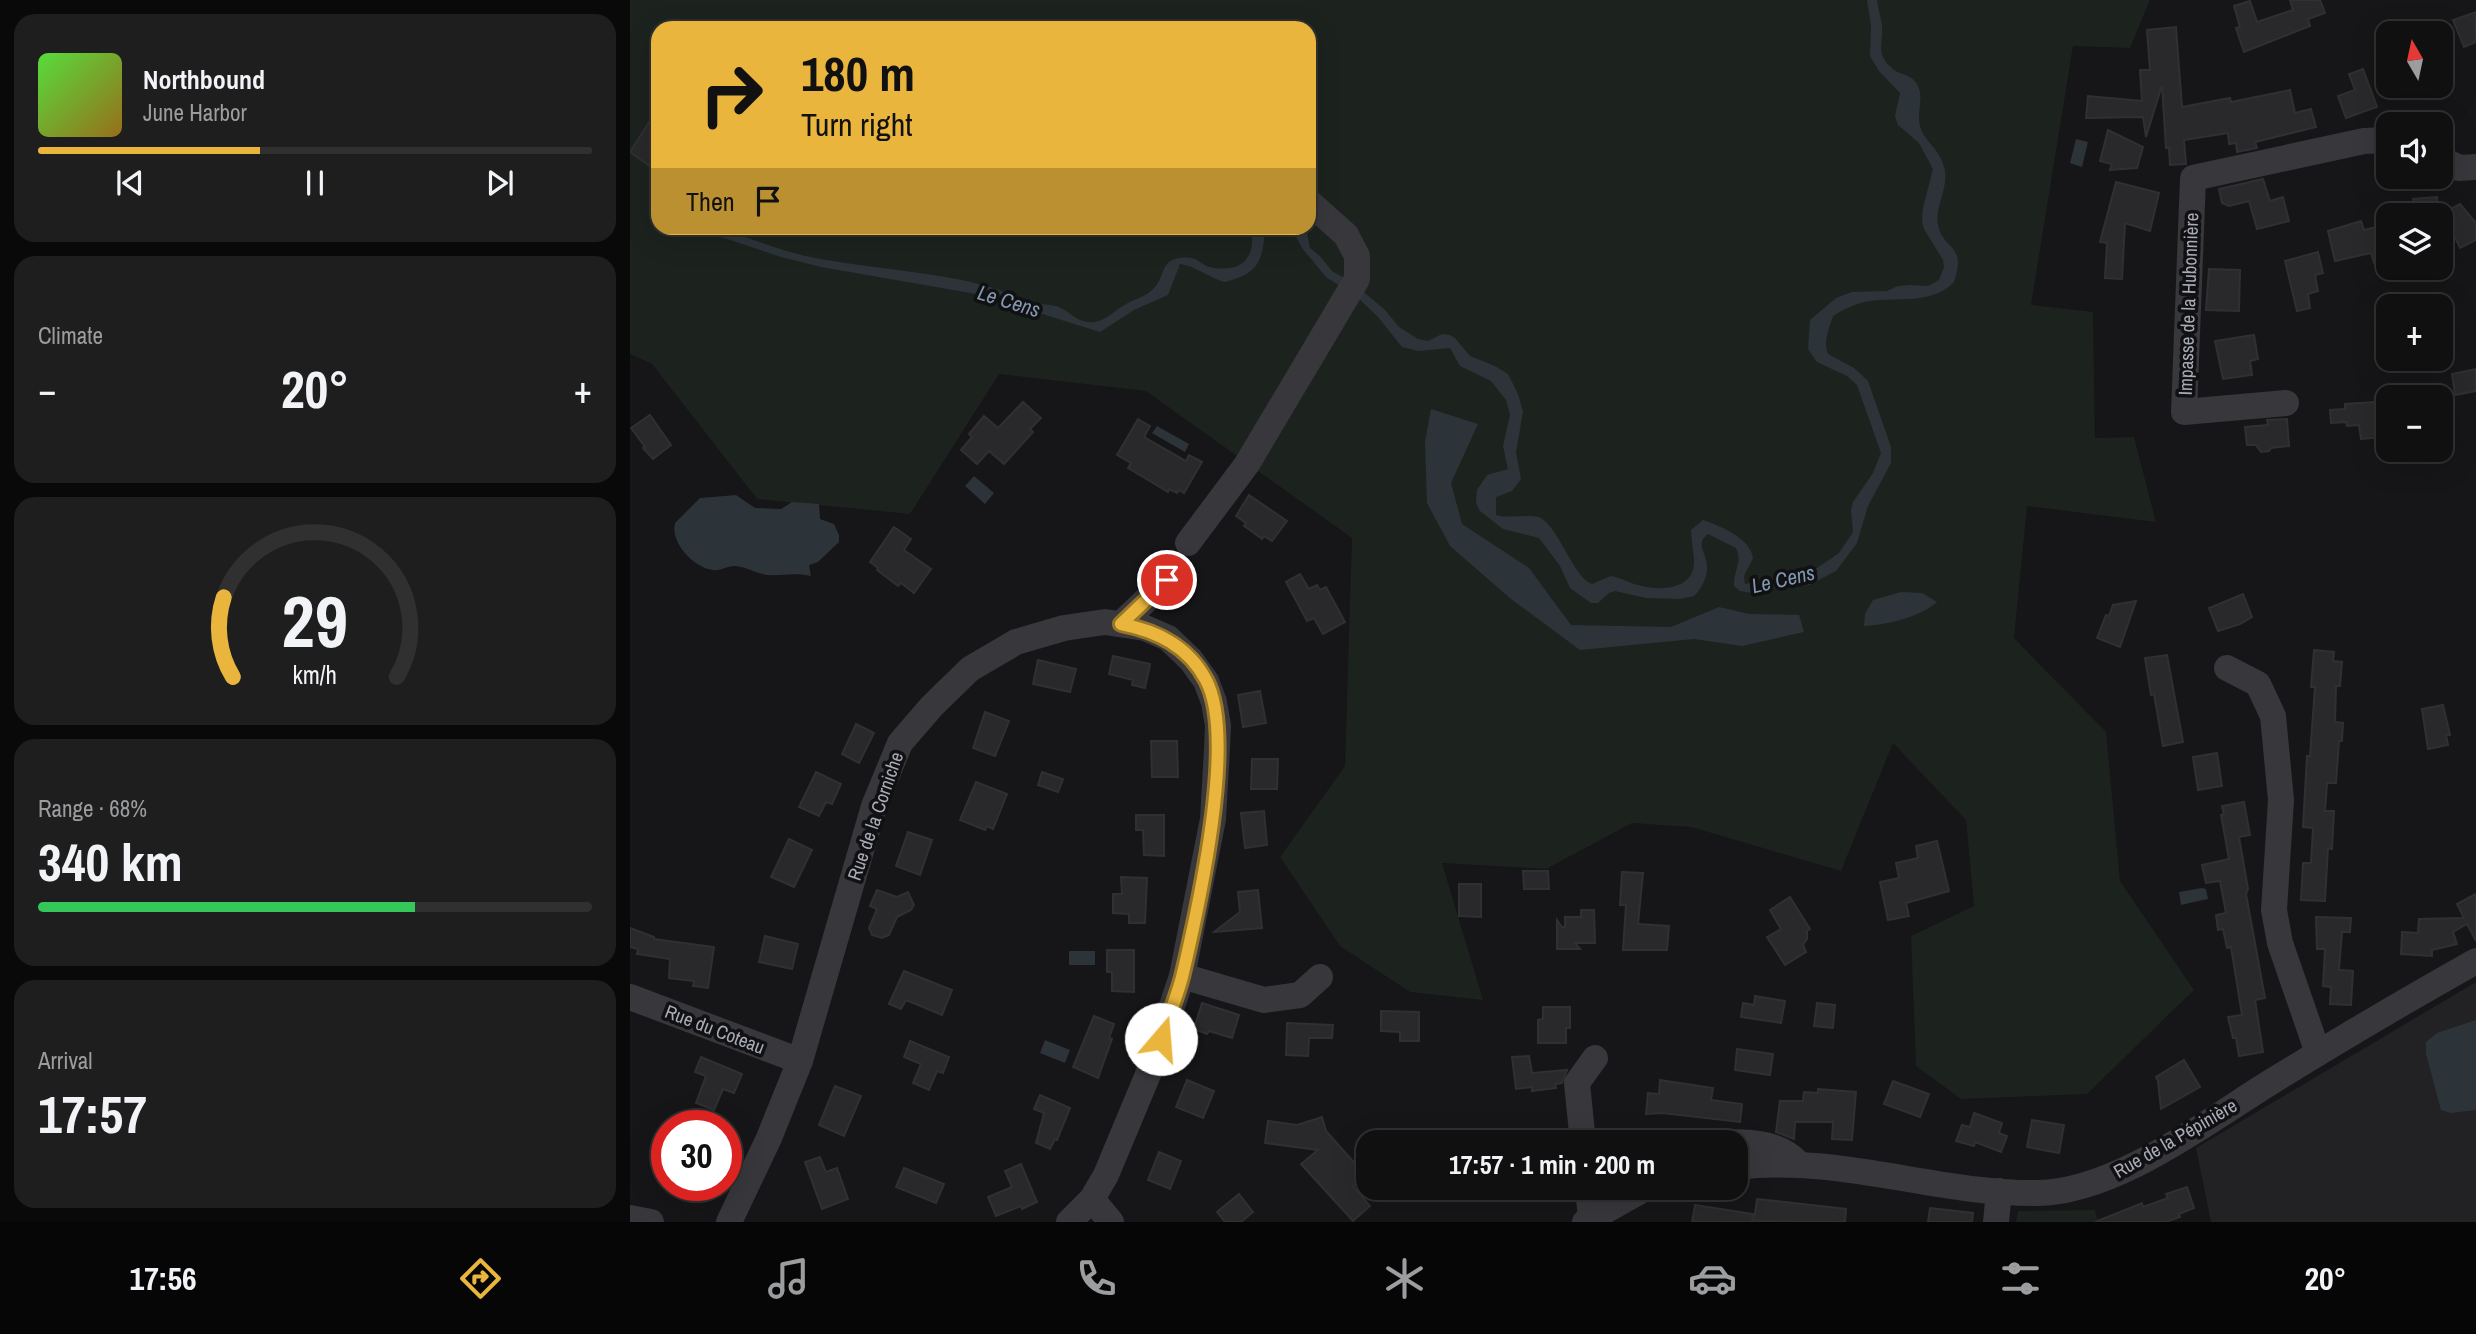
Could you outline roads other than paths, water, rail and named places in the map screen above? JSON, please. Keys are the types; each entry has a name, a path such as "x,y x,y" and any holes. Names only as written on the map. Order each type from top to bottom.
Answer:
{"street":[{"name":"Impasse de la Hubonnière","path":"2286,403 2184,412 2193,178 2351,143 2376,140"},
{"path":"2453,165 2459,168 2476,167"},
{"path":"1188,543 1247,464 1357,279 1357,256 1346,235 1316,208"},
{"path":"1121,624 1167,580"},
{"name":"Rue de la Corniche","path":"729,1222 769,1138 800,1061 874,806 900,743 932,706 970,669 1016,642 1064,628 1105,622 1145,628 1168,638 1191,660 1206,681 1214,702 1218,726 1213,819 1182,976 1154,1060 1106,1175 1092,1199 1069,1222"},
{"path":"2227,668 2258,684 2273,716 2281,800 2274,910 2280,943 2318,1053"},
{"name":"Rue de la Pépinière","path":"1748,1166 1799,1164 1998,1191 2039,1193 2082,1186 2127,1168 2168,1146 2318,1053 2476,961"},
{"path":"1182,976 1264,1000 1300,995 1320,977"},
{"name":"Rue du Coteau","path":"630,997 800,1061"},
{"path":"1582,1130 1577,1083 1595,1058"},
{"name":"Rue de la Pépinière","path":"1748,1143 1787,1152 1799,1164"},
{"path":"1996,1222 1998,1191"},
{"path":"1092,1199 1111,1222"},
{"path":"1588,1200 1588,1220"},
{"path":"1588,1220 1621,1200"},
{"path":"630,1218 651,1222"}],"water":[{"name":"Le Cens","path":"1867,0 1877,0 1884,60 1894,70 1917,84 1920,126 1944,167 1945,182 1938,211 1938,225 1958,260 1954,282 1936,294 1914,299 1864,302 1833,316 1828,330 1828,354 1854,368 1868,381 1891,447 1891,463 1868,506 1857,543 1836,571 1809,585 1779,586 1758,594 1740,591 1734,586 1738,562 1736,548 1708,534 1702,541 1707,573 1694,596 1679,599 1646,598 1615,591 1598,603 1591,603 1570,588 1560,566 1539,538 1503,529 1480,511 1476,503 1477,490 1487,475 1508,469 1503,446 1510,415 1506,400 1491,381 1460,366 1450,348 1418,351 1402,347 1378,317 1357,297 1326,277 1295,235 1307,235 1310,248 1332,271 1353,283 1385,310 1399,327 1418,339 1428,341 1442,334 1450,335 1470,356 1508,374 1523,412 1516,452 1521,479 1512,491 1496,497 1496,515 1541,518 1548,524 1585,580 1592,584 1611,576 1650,588 1667,588 1683,583 1693,571 1691,530 1703,520 1734,534 1751,551 1753,558 1744,576 1745,584 1801,575 1839,553 1853,532 1853,502 1873,473 1881,453 1857,385 1847,376 1817,362 1808,349 1810,320 1836,298 1852,292 1887,291 1910,285 1928,286 1939,280 1944,267 1943,260 1922,221 1933,169 1919,143 1898,125 1895,116 1900,93 1879,71 1870,56 1871,25"},
{"path":"2076,139 2088,142 2082,167 2070,163"},
{"name":"Le Cens","path":"715,235 738,235 796,254 969,282 1035,303 1058,307 1080,320 1094,322 1148,293 1157,284 1169,262 1179,258 1191,258 1214,268 1233,267 1246,260 1252,247 1252,235 1265,235 1262,252 1251,271 1225,282 1180,264 1168,295 1134,310 1100,332 982,295 821,267"},
{"path":"1431,409 1478,424 1451,483 1462,524 1529,568 1571,625 1671,627 1719,607 1749,614 1799,615 1804,632 1742,646 1694,639 1580,650 1511,599 1450,546 1427,503 1425,442"},
{"path":"1157,426 1189,444 1185,452 1152,433"},
{"path":"974,476 994,493 985,504 965,486"},
{"path":"736,495 755,508 781,509 792,502 819,504 820,519 834,524 839,542 818,562 809,565 811,576 767,575 735,566 716,570 698,565 680,546 674,531 675,523 700,498"},
{"path":"1901,592 1922,593 1937,602 1922,612 1902,619 1864,626 1865,614 1873,600"},
{"path":"2206,889 2208,899 2181,905 2179,892"},
{"path":"1069,951 1095,951 1095,965 1069,965"},
{"path":"2476,1020 2476,1110 2451,1113 2441,1110 2426,1054 2426,1042 2437,1033"},
{"path":"1045,1040 1070,1050 1065,1063 1040,1053"}]}
